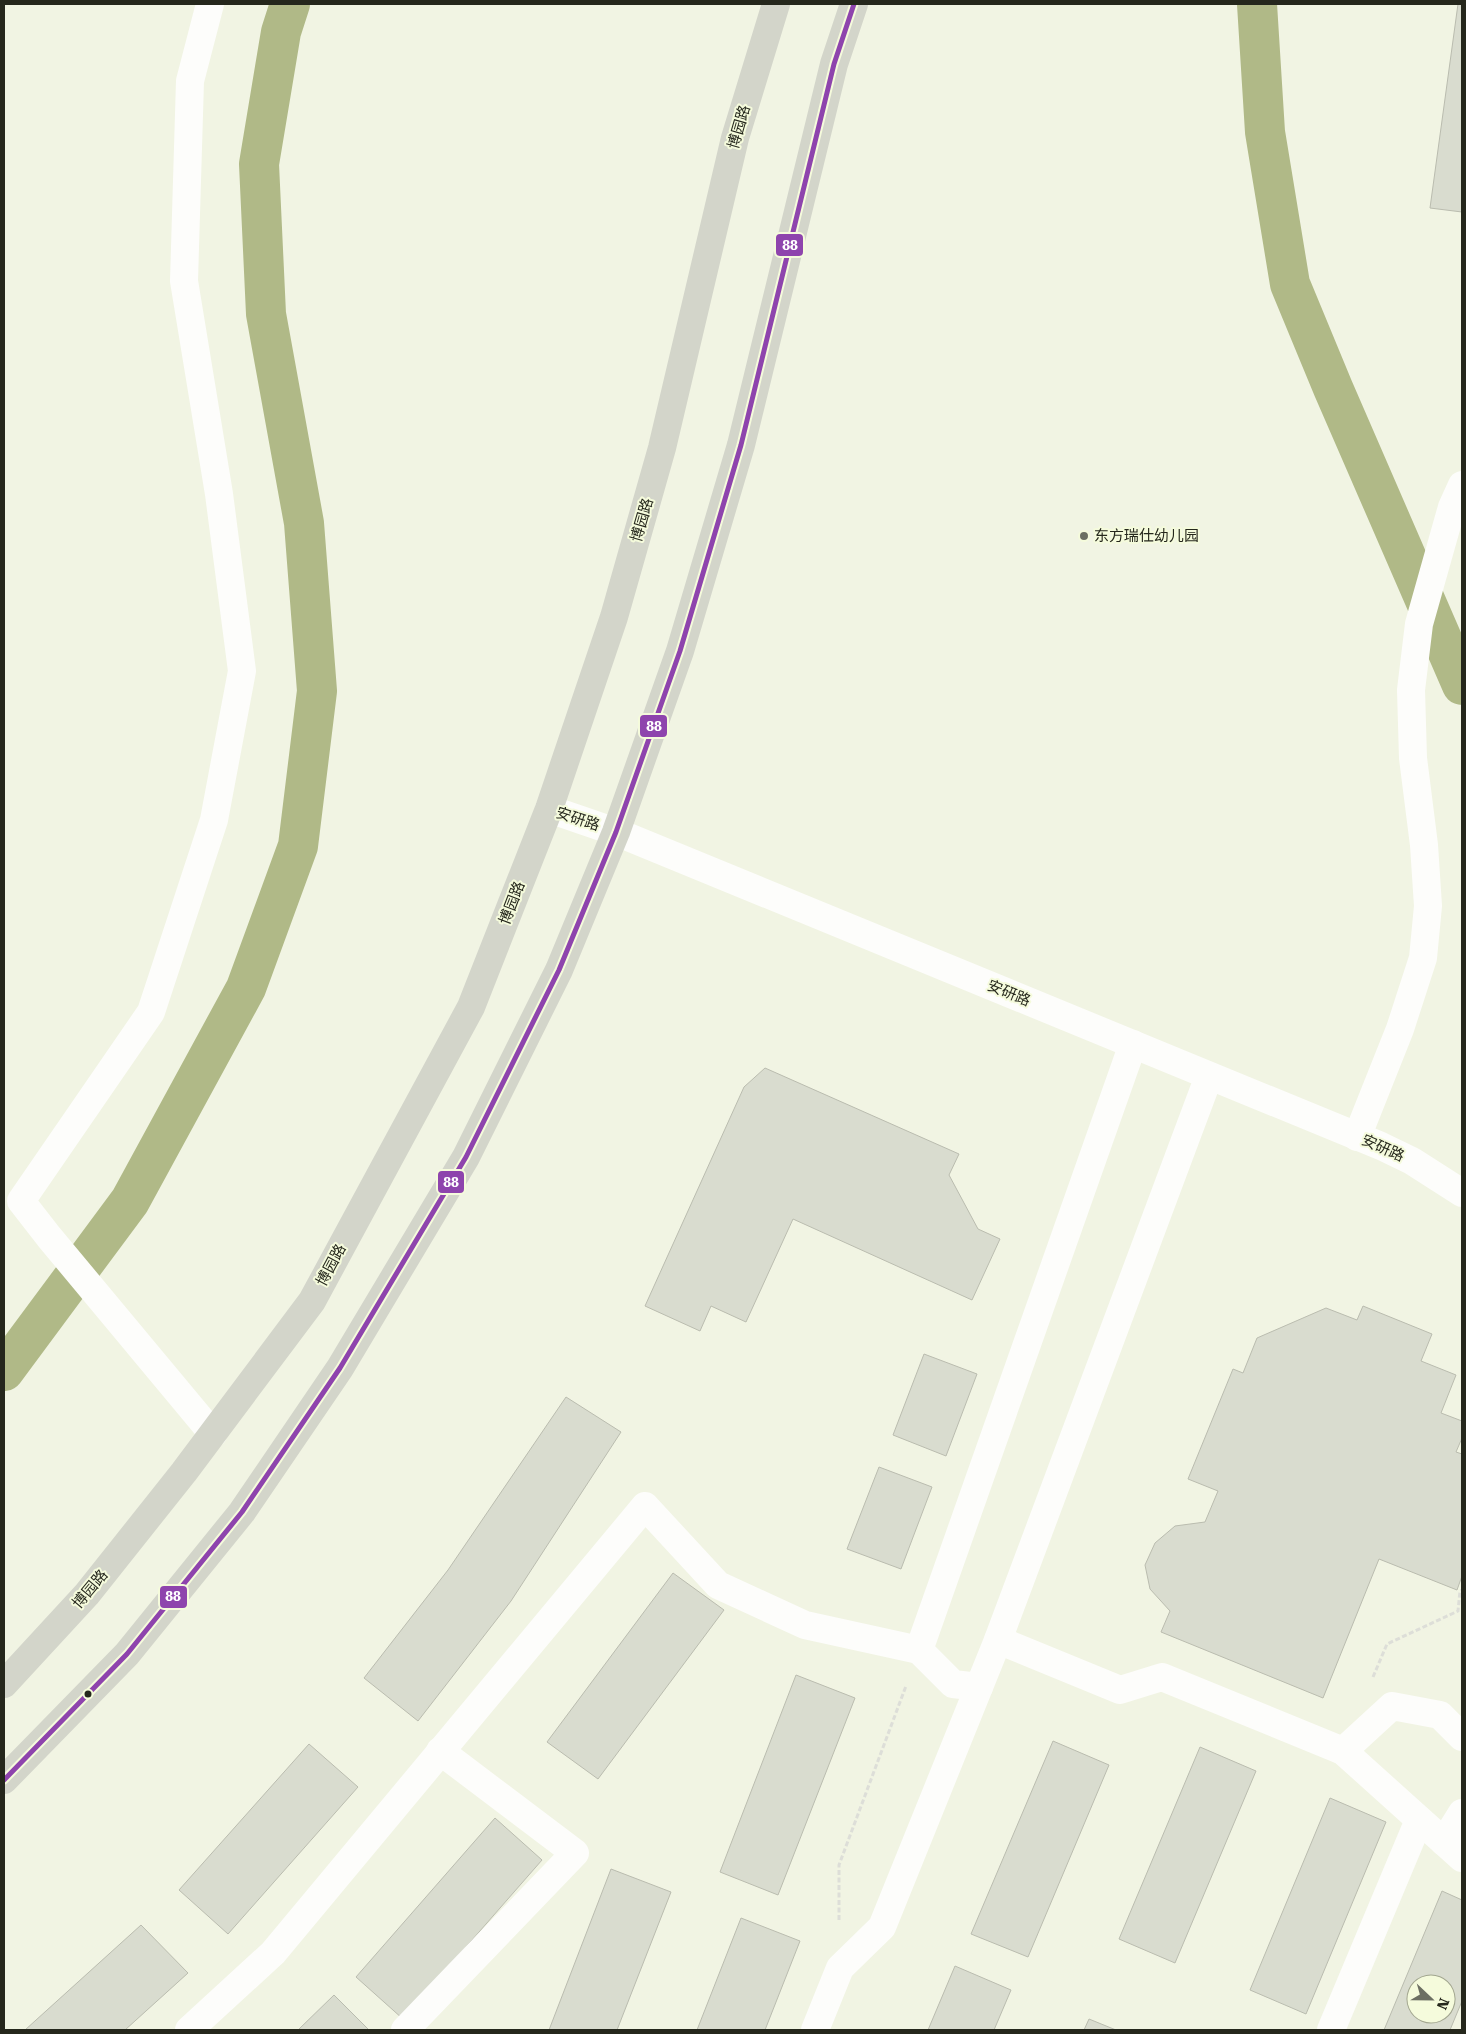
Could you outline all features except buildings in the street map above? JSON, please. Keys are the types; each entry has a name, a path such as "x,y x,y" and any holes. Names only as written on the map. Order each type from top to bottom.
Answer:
{"main road":[{"name":"博园路","path":"4,1684 87,1594 213,1434 312,1301 471,1008 549,810 614,618 654,477 735,138 776,4"},
{"path":"4,1780 127,1654 242,1512 340,1368 466,1157 559,970 616,832 680,651 738,454 834,64 854,4"}],"street":[{"path":"210,4 190,82 184,281 219,494 242,671 214,820 151,1012 21,1201 213,1434"},
{"path":"1357,1137 1400,1029 1423,958 1428,906 1424,845 1413,758 1411,690 1419,624 1457,496"},
{"name":"安研路","path":"549,810 616,832 1357,1137 1412,1161 1462,1193"},
{"path":"919,1650 1133,1044"},
{"path":"816,2030 840,1968 882,1927 980,1687 1209,1076"},
{"path":"189,2030 273,1953 645,1506 718,1584 805,1625 919,1650 953,1684 980,1687"},
{"path":"998,1640 1120,1690 1162,1678 1343,1751 1453,1850 1462,1813"},
{"path":"1343,1751 1392,1706 1440,1715 1462,1737"},
{"path":"405,2030 576,1853 440,1751"},
{"path":"1331,2030 1419,1820"}],"path":[{"path":"1372,1679 1387,1644 1458,1610 1460,1591 1462,1590"},
{"path":"840,1968 839,1865 919,1650"}],"waterway":[{"path":"4,1371 130,1201 246,988 298,846 317,691 304,523 266,314 259,164 281,32 290,4"},
{"path":"1257,4 1265,132 1290,284 1462,685"}],"transit line":[{"name":"88","path":"4,1780 127,1654 242,1512 340,1368 466,1157 559,970 616,832 680,651 741,445 834,64 854,4"}],"place":[{"name":"东方瑞仕幼儿园","path":"1084,536"}]}
